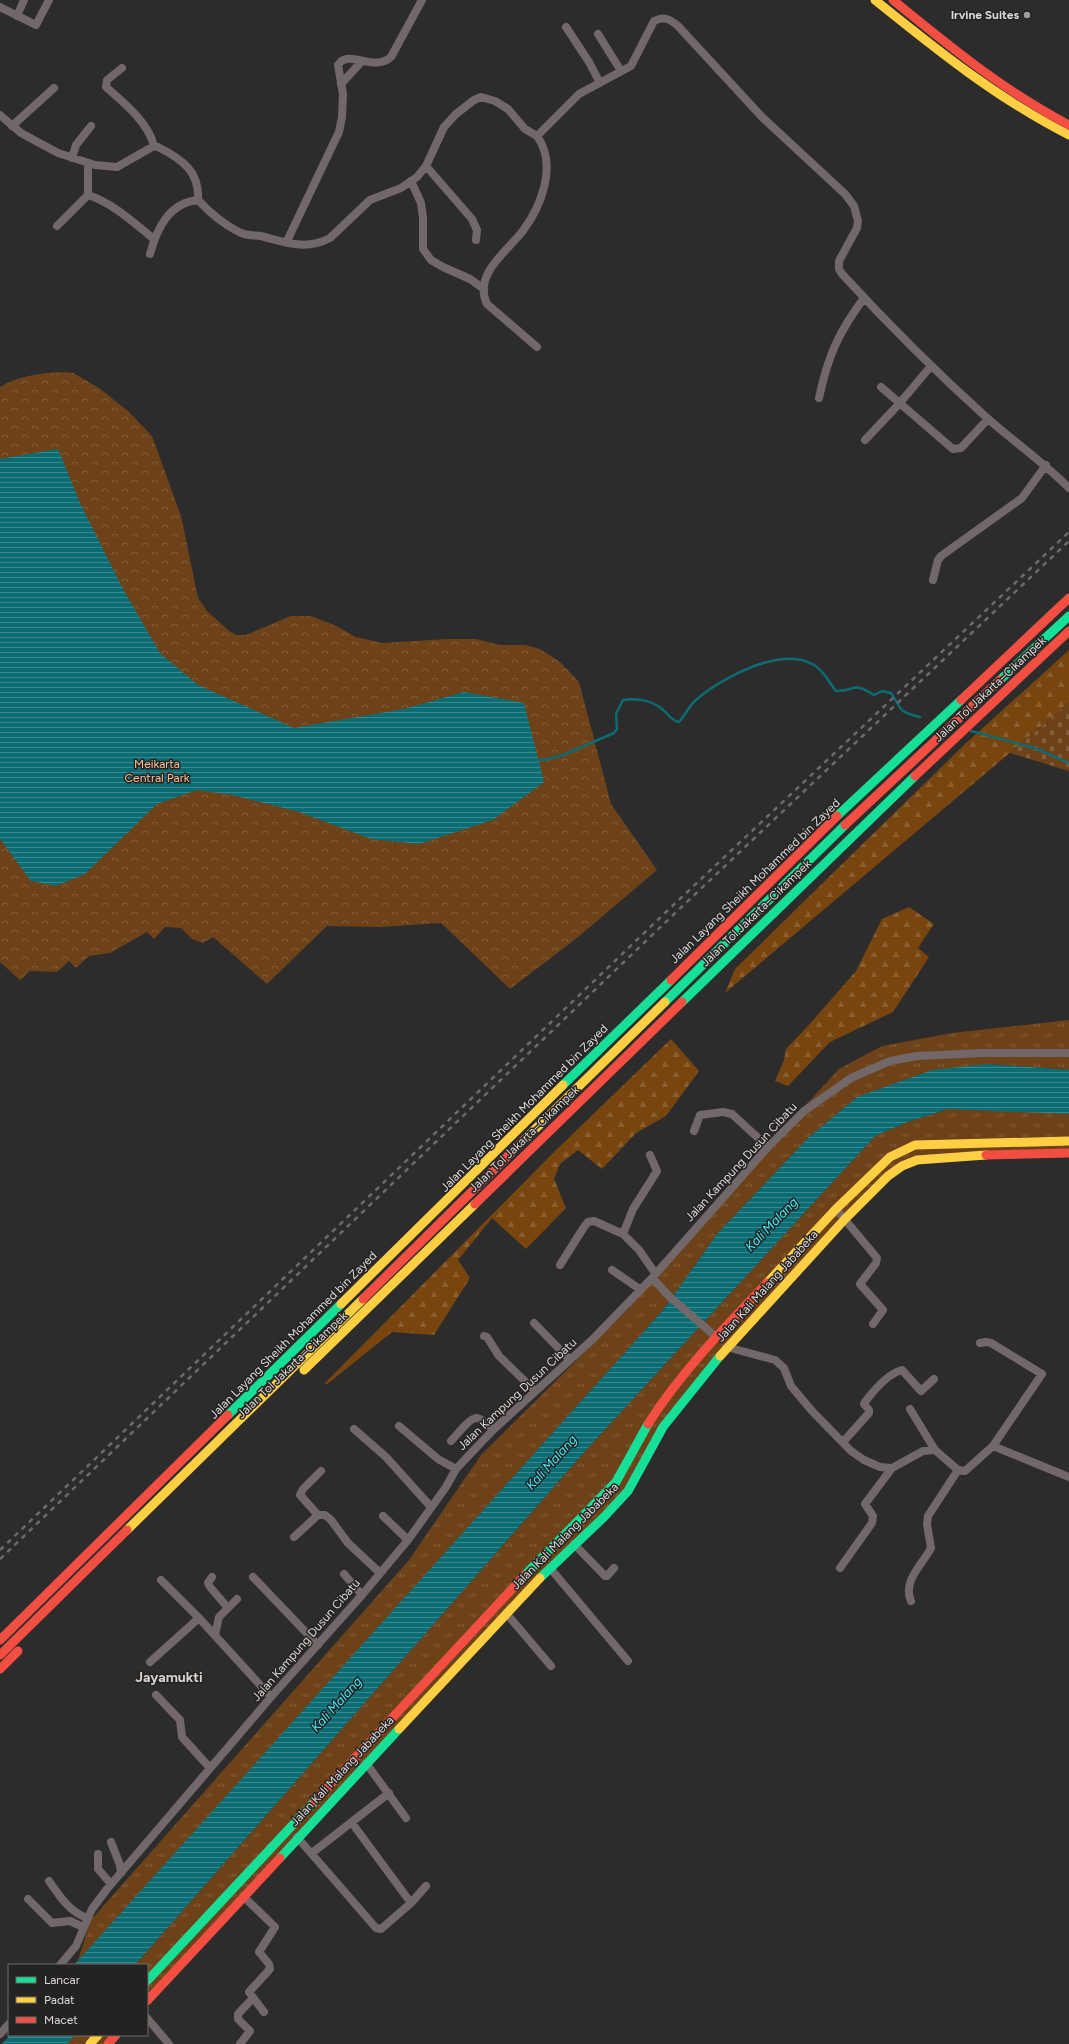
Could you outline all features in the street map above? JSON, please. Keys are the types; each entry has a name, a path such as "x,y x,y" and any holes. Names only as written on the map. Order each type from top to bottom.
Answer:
{"main road":[{"path":"874,0 971,77 1011,104 1069,135"},
{"path":"893,0 966,59 1050,116 1069,124"},
{"name":"Jalan Tol Jakarta–Cikampek","path":"0,1632 410,1234 847,802 1069,595"},
{"name":"Jalan Layang Sheikh Mohammed bin Zayed","path":"0,1640 832,822 1069,598"},
{"name":"Jalan Layang Sheikh Mohammed bin Zayed","path":"0,1655 842,828 1069,616"},
{"name":"Jalan Tol Jakarta–Cikampek","path":"296,1378 877,812 1069,631"},
{"name":"Jalan Kali Malang Jababeka","path":"148,1980 545,1555 616,1482 640,1437 661,1404 716,1337 836,1209 890,1157 915,1145 1069,1141"},
{"name":"Jalan Kali Malang Jababeka","path":"148,2000 297,1837 506,1613 574,1544 604,1517 628,1491 663,1427 727,1347 845,1219 888,1176 902,1166 917,1160 978,1155 1069,1153"},
{"path":"761,1288 772,1298"},
{"path":"593,1506 604,1517"},
{"path":"0,1668 23,1646"},
{"path":"90,2044 97,2036"},
{"path":"108,2044 115,2036"}],"street":[{"path":"17,16 24,0"},
{"path":"0,7 36,25 40,21 49,0"},
{"path":"287,241 340,132 343,94 340,84 338,64 342,59 347,58 373,64 386,62 391,58 422,0"},
{"path":"537,136 579,94 631,66 635,61 654,21 663,18 673,22 762,117 850,200 857,215 858,221 857,228 838,265 842,274 931,366 988,418 1046,465 1069,488"},
{"path":"566,27 590,62 600,83"},
{"path":"598,34 621,71"},
{"path":"340,84 362,62"},
{"path":"122,68 107,80 106,87 134,113 152,137 154,146"},
{"path":"12,126 54,88"},
{"path":"154,146 164,150 194,173 198,186 198,200 216,218 241,233 259,236 285,244 299,245 323,241 330,238 370,200 401,188 411,181 426,166 440,134 448,122 456,114 481,96 495,100 503,105 524,129 537,136 544,146 547,165 546,182 532,216 522,232 493,264 483,296 487,304 537,347"},
{"path":"0,115 12,126 33,140 58,153 88,163 110,167 117,166 154,146"},
{"path":"72,158 76,145 91,126"},
{"path":"57,226 88,195 88,163"},
{"path":"426,166 472,219 477,230 476,240"},
{"path":"411,181 421,203 424,218 423,250 431,260 470,279 484,289"},
{"path":"88,195 111,205 154,239"},
{"path":"150,254 154,239 174,208 182,203 198,200"},
{"path":"819,398 826,365 836,342 848,319 864,298"},
{"path":"865,440 899,404 931,366"},
{"path":"881,387 953,449 957,450 961,448 988,418"},
{"path":"933,580 938,560 941,556 1022,498 1046,465"},
{"name":"Jalan Kampung Dusun Cibatu","path":"61,1964 76,1946 87,1918 111,1884 408,1540 456,1469 493,1430 570,1360 641,1290 768,1147 804,1111 851,1078 890,1061 916,1056 975,1053 1069,1053"},
{"path":"694,1131 700,1115 727,1112 732,1114 768,1147"},
{"path":"623,1234 633,1209 657,1171 650,1155"},
{"path":"836,1209 877,1258 876,1263 860,1284 883,1310 873,1324"},
{"path":"560,1265 588,1222 594,1221 623,1234 639,1250 654,1276 670,1298 716,1337"},
{"path":"612,1270 641,1290"},
{"path":"534,1323 570,1360"},
{"path":"484,1336 487,1337 499,1356 535,1391"},
{"path":"910,1409 935,1450 958,1470 968,1469 994,1446 1042,1374 991,1343 986,1342 980,1344"},
{"path":"727,1347 775,1360 784,1368 791,1386 812,1412 843,1442 864,1460 880,1467 892,1468"},
{"path":"843,1442 869,1412 864,1402 878,1386 895,1373 902,1370 921,1391 934,1379"},
{"path":"451,1441 471,1419 477,1418 481,1420 493,1430"},
{"path":"400,1426 438,1459 456,1469"},
{"path":"354,1429 386,1457 431,1507"},
{"path":"994,1446 1069,1477"},
{"path":"840,1568 872,1523 872,1516 865,1504 892,1468 923,1452 935,1450"},
{"path":"911,1601 908,1593 909,1583 931,1548 927,1524 929,1513 958,1470"},
{"path":"318,1515 300,1495 300,1492 321,1472"},
{"path":"294,1536 318,1515 325,1515 331,1520 348,1543 380,1573"},
{"path":"383,1516 408,1540"},
{"path":"574,1544 604,1576 607,1576 614,1568"},
{"path":"550,1568 628,1661"},
{"path":"344,1574 362,1595"},
{"path":"212,1577 208,1583 210,1587 228,1608"},
{"path":"253,1577 318,1645"},
{"path":"161,1580 215,1635 271,1697"},
{"path":"215,1635 219,1617 237,1599"},
{"path":"506,1613 552,1666"},
{"path":"150,1662 199,1618"},
{"path":"156,1695 180,1720 182,1737 210,1768"},
{"path":"366,1763 406,1818"},
{"path":"312,1853 389,1793"},
{"path":"352,1823 411,1903"},
{"path":"297,1837 376,1928 381,1928 411,1903 426,1886"},
{"path":"111,1842 120,1865 121,1872"},
{"path":"98,1854 98,1868 111,1884"},
{"path":"49,1881 58,1896 71,1910 87,1918"},
{"path":"243,1896 275,1927 259,1952 270,1968 251,1988 250,1994 264,2012"},
{"path":"28,1899 52,1923 70,1921 83,1927"},
{"path":"240,2044 250,2031 238,2019 238,2014 253,1998"},
{"path":"148,2019 169,2044"},
{"path":"0,2034 8,2025"}],"green space":[{"name":"Meikarta Central Park","path":"65,372 73,373 99,388 129,412 152,436 181,516 198,598 207,611 228,630 236,635 246,635 291,616 311,616 334,625 356,637 382,643 476,639 500,645 525,645 540,649 560,662 579,682 611,804 657,870 577,938 510,989 441,923 380,927 327,926 267,984 213,937 203,943 192,939 181,928 165,927 154,939 147,932 110,953 89,956 76,968 69,961 57,972 30,971 20,980 0,962 0,387 23,377"},
{"path":"1069,650 1069,703 725,993 735,969 965,744"},
{"path":"1069,703 1069,771 1010,753"},
{"path":"909,907 934,924 918,948 929,957 893,1012 830,1042 788,1086 775,1081 784,1060 786,1049 856,971 882,919"},
{"path":"1069,1020 1069,1070 987,1064 857,1097 808,1138 717,1234 664,1309 77,1963 91,1920 409,1560 481,1455 629,1308 769,1145 839,1069 882,1046 952,1033"},
{"path":"671,1039 699,1071 666,1116 636,1133 602,1169 578,1150 560,1164 554,1179 566,1208 526,1249 492,1218 458,1260 470,1278 434,1335 392,1332 326,1385 325,1383 553,1153"},
{"path":"948,1109 1069,1112 1069,1153 917,1160 888,1176 663,1427 628,1491 148,2000 148,1964 136,1964 587,1449 875,1136 910,1121"},
{"path":"74,2036 115,2036 108,2044 67,2044"}],"water":[{"path":"58,449 81,505 123,589 160,653 198,685 294,728 404,709 464,692 524,703 544,782 493,820 419,844 371,839 299,812 232,795 197,790 157,804 85,874 56,886 31,881 0,839 0,459"},
{"name":"Kali Malang","path":"987,1064 1069,1070 1069,1114 948,1109 910,1121 875,1136 587,1449 136,1964 75,1964 664,1309 717,1234 808,1138 857,1097 932,1070"},
{"path":"9,2036 74,2036 67,2044 2,2044"}],"waterway":[{"path":"539,761 563,755 614,733 617,729 616,714 623,700 633,699 648,702 658,706 670,717 679,722 696,700 720,682 769,661 786,659 801,660 818,667 836,691 861,688 874,695 882,691 891,693 901,710 920,717"},
{"path":"971,731 1037,749 1069,763"}],"railway":[{"path":"0,1550 666,912 1069,532"},
{"path":"0,1559 671,917 1069,541"}],"traffic: fast":[{"path":"1000,680 1069,616"},
{"path":"837,816 961,700"},
{"path":"682,1002 915,776"},
{"path":"665,1002 845,825"},
{"path":"563,1085 671,980"},
{"path":"228,1415 341,1304"},
{"path":"540,1578 604,1517 628,1491 663,1427 720,1356"},
{"path":"525,1575 616,1482 648,1424"},
{"path":"280,1858 399,1729"},
{"path":"148,1980 315,1801"}],"traffic: slow":[{"path":"875,0 921,37 993,90 1017,106 1069,135"},
{"path":"524,1140 665,1002"},
{"path":"341,1304 563,1085"},
{"path":"767,1283 836,1209 890,1157 915,1145 1069,1141"},
{"path":"720,1356 845,1219 888,1176 902,1166 917,1160 986,1155"},
{"path":"304,1370 475,1204"},
{"path":"127,1530 363,1299"},
{"path":"399,1729 540,1578"},
{"path":"90,2044 97,2036"}],"traffic: jam":[{"path":"893,0 956,51 1000,83 1022,98 1069,125"},
{"path":"961,700 1069,598"},
{"path":"915,776 1069,631"},
{"path":"845,825 1000,680"},
{"path":"671,980 837,816"},
{"path":"475,1204 682,1002"},
{"path":"363,1299 524,1140"},
{"path":"986,1155 1069,1153"},
{"path":"648,1424 689,1368 767,1283"},
{"path":"0,1640 228,1415"},
{"path":"0,1655 127,1530"},
{"path":"315,1801 525,1575"},
{"path":"0,1669 18,1651"},
{"path":"148,2000 280,1858"},
{"path":"108,2044 115,2036"}],"place":[{"name":"Irvine Suites","path":"1027,15"}],"district":[{"name":"Jayamukti","path":"169,1677"}]}
